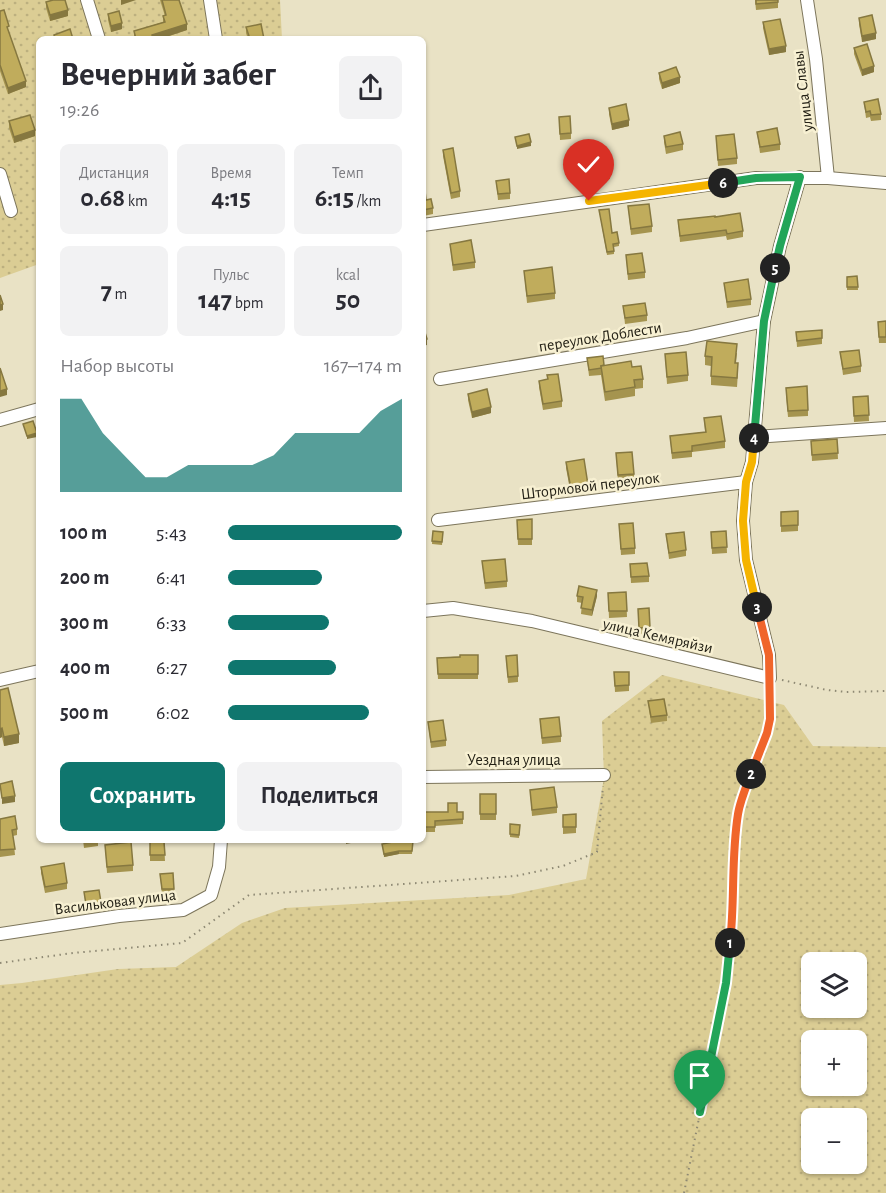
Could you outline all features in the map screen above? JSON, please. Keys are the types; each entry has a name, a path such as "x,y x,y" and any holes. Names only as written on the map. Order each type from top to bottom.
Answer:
{"street":[{"path":"87,0 98,36"},
{"path":"210,0 216,36"},
{"name":"улица Славы","path":"807,0 816,59 828,178"},
{"path":"0,174 11,211"},
{"path":"770,678 769,655 746,560 743,521 746,482 752,462 764,321 780,246 800,177"},
{"path":"426,225 756,178 828,178 886,183"},
{"name":"переулок Доблести","path":"440,379 687,338 764,321"},
{"path":"0,420 36,410"},
{"path":"754,438 886,428"},
{"name":"Штормовой переулок","path":"438,520 746,482"},
{"name":"улица Кемяряйзи","path":"426,611 453,608 532,621 770,678"},
{"path":"0,680 36,672"},
{"name":"Уездная улица","path":"426,777 604,775"},
{"name":"Васильковая улица","path":"0,934 118,916 183,910 211,895 219,867 221,843"}],"path":[{"path":"684,1193 726,983 733,916 734,853 738,812 767,733 770,719 770,678 827,690 886,691"},
{"path":"0,963 73,953 182,943 249,895 516,876 563,866 597,852 604,775"}],"shaded area":[{"path":"0,0 280,0 282,36 36,36 36,265 0,278"},
{"path":"662,675 784,705 813,746 886,747 886,1193 0,1193 0,985 118,969 176,967 242,923 285,908 509,895 586,879 604,778 602,721"}],"building":[{"path":"65,0 68,10 50,15 46,2"},
{"path":"162,0 179,0 187,24 152,36 135,36 134,31 165,22 163,16 166,15"},
{"path":"756,0 778,0 778,2 756,4"},
{"path":"4,10 9,26 7,27 26,81 8,88 0,65 0,11"},
{"path":"119,11 122,23 111,26 108,14"},
{"path":"872,15 876,33 862,36 859,18"},
{"path":"780,19 786,46 769,49 763,22"},
{"path":"261,24 263,36 249,36 246,27"},
{"path":"70,29 72,36 54,36"},
{"path":"867,44 874,66 862,70 854,48"},
{"path":"676,67 680,77 662,83 659,73"},
{"path":"878,99 881,114 871,115 870,111 866,112 864,102"},
{"path":"626,104 629,120 612,124 609,108"},
{"path":"30,115 35,130 14,137 9,121"},
{"path":"570,116 571,133 560,134 559,117"},
{"path":"777,128 780,144 760,147 757,132"},
{"path":"680,132 683,144 666,147 664,136"},
{"path":"529,134 531,142 517,146 515,137"},
{"path":"734,134 737,158 718,160 716,136"},
{"path":"453,148 460,191 451,193 443,150"},
{"path":"607,150 610,173 591,175 588,153"},
{"path":"509,179 510,193 498,194 496,181"},
{"path":"431,199 433,208 426,209 426,200"},
{"path":"649,204 652,226 631,229 628,206"},
{"path":"609,209 612,233 617,232 619,243 613,244 614,251 607,252 599,210"},
{"path":"740,213 743,231 727,234 726,230 680,236 678,220"},
{"path":"471,240 475,262 453,265 450,244"},
{"path":"642,253 645,272 628,274 626,255"},
{"path":"552,267 555,293 527,296 524,271"},
{"path":"857,276 858,287 847,287 847,277"},
{"path":"748,279 751,299 727,302 724,283"},
{"path":"645,303 647,315 625,318 623,306"},
{"path":"886,321 886,337 879,337 878,322"},
{"path":"822,330 822,338 797,341 796,332"},
{"path":"707,341 737,344 735,363 738,363 737,378 711,376 712,357 705,356"},
{"path":"859,350 861,366 843,369 840,352"},
{"path":"686,352 688,375 667,377 665,354"},
{"path":"603,356 602,368 589,370 587,358"},
{"path":"631,361 632,367 641,366 643,379 634,380 635,387 605,392 601,366"},
{"path":"0,368 7,389 0,391"},
{"path":"558,374 562,401 543,404 539,381 548,379 547,375"},
{"path":"807,386 808,410 788,411 786,388"},
{"path":"487,389 491,407 472,412 468,394"},
{"path":"868,396 869,415 854,416 853,397"},
{"path":"721,416 725,441 692,446 692,451 672,453 670,436 706,432 704,418"},
{"path":"33,421 36,433 27,436 23,424"},
{"path":"837,439 838,453 812,455 811,441"},
{"path":"632,452 634,474 618,475 616,453"},
{"path":"584,459 588,485 571,489 566,462"},
{"path":"798,511 798,525 781,526 781,512"},
{"path":"532,519 532,539 518,539 517,520"},
{"path":"633,523 635,548 621,549 619,524"},
{"path":"433,531 443,532 442,542 432,541"},
{"path":"726,531 727,547 712,548 711,532"},
{"path":"684,532 686,550 669,553 666,534"},
{"path":"505,559 507,581 485,583 482,561"},
{"path":"647,563 649,576 631,577 630,564"},
{"path":"579,586 597,590 592,610 581,608 583,597 577,596"},
{"path":"626,592 627,611 609,611 608,593"},
{"path":"649,608 650,627 639,628 638,609"},
{"path":"460,655 478,655 478,674 438,674 437,658 460,657"},
{"path":"517,655 518,676 508,677 506,656"},
{"path":"614,672 629,672 629,685 615,686"},
{"path":"8,688 19,734 4,737 2,728 0,729 0,690"},
{"path":"664,699 667,715 651,717 648,701"},
{"path":"559,717 561,736 542,738 540,719"},
{"path":"443,720 446,740 431,742 428,722"},
{"path":"12,781 15,796 2,798 0,784"},
{"path":"554,787 557,807 532,810 530,790"},
{"path":"480,794 496,794 496,814 480,814"},
{"path":"448,803 457,803 457,812 463,812 463,819 435,821 435,827 426,827 426,812 448,812"},
{"path":"576,814 576,827 563,827 563,815"},
{"path":"15,816 17,829 12,830 15,849 0,850 0,819"},
{"path":"510,824 520,825 519,835 510,834"},
{"path":"131,843 133,865 107,867 105,845"},
{"path":"150,843 164,843 165,855 150,855"},
{"path":"413,843 412,851 384,854 382,844"},
{"path":"64,863 67,883 45,887 41,867"},
{"path":"173,873 174,889 162,889 160,874"},
{"path":"99,890 101,902 86,904 84,892"}],"route":[{"path":"589,201 756,178 800,177 780,246 764,321 752,462 746,482 743,521 746,560 769,655 770,719 738,812 734,853 733,916 726,983 700,1112"}]}
